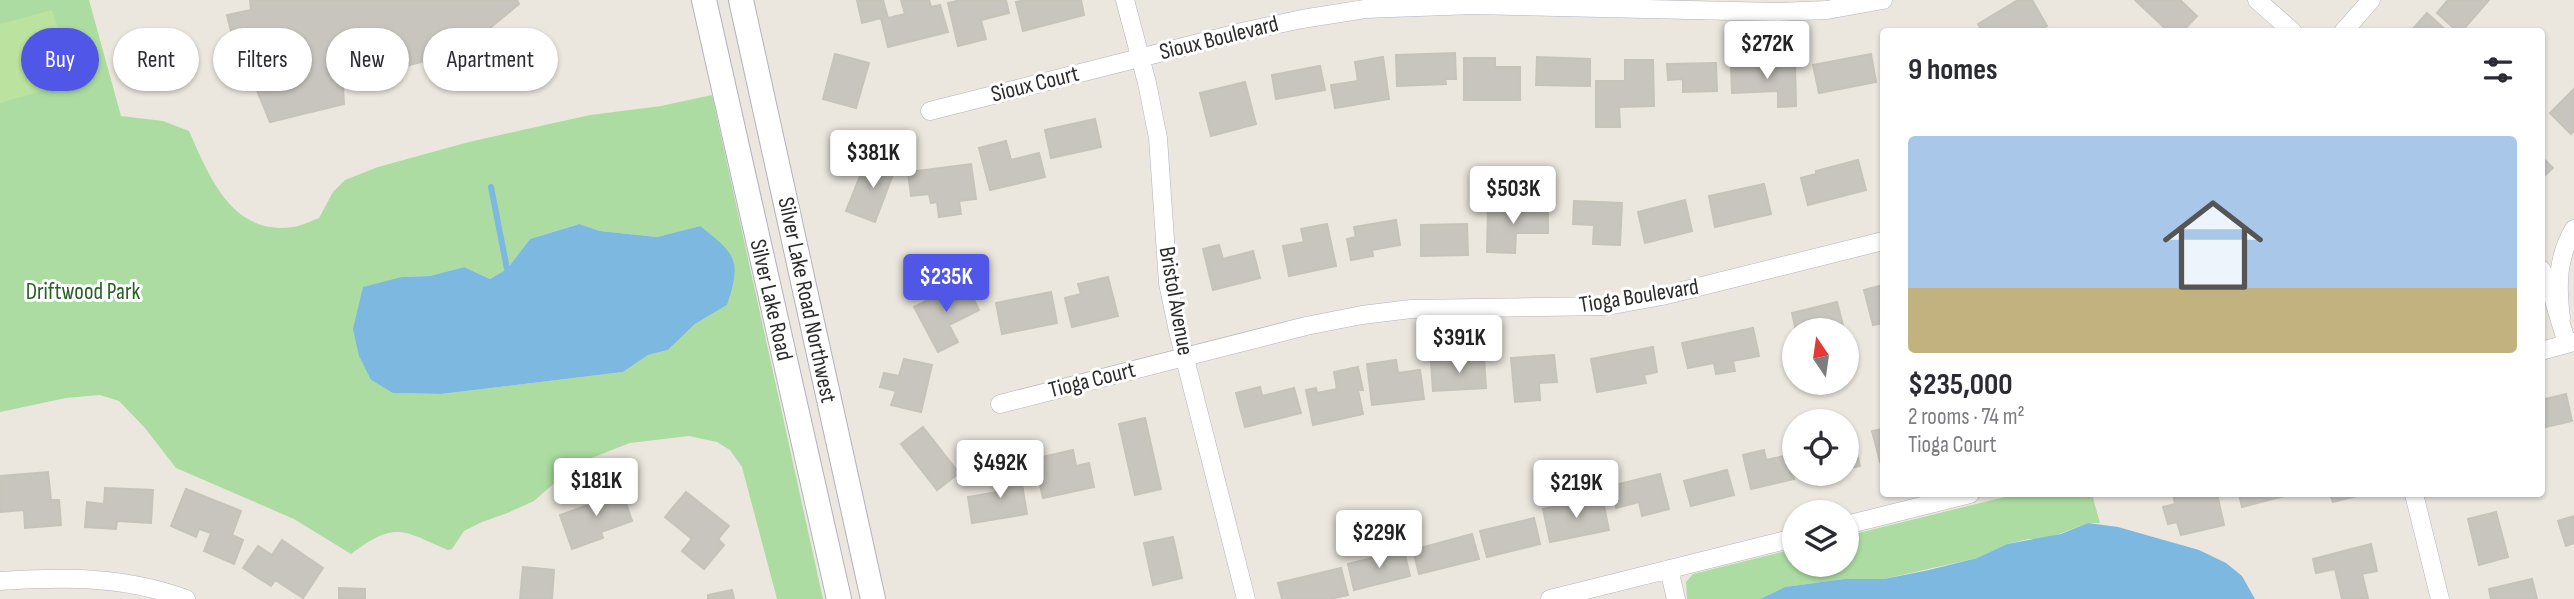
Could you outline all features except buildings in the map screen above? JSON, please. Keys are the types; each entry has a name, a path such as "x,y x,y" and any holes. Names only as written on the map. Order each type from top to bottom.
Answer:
{"main road":[{"name":"Silver Lake Road","path":"704,0 839,599"},
{"name":"Silver Lake Road Northwest","path":"741,0 873,599"}],"street":[{"name":"Bristol Avenue","path":"1125,0 1158,138 1168,283 1246,599"},
{"name":"Sioux Boulevard","path":"1141,58 1279,23 1365,9 1473,5 1777,12 1827,10 1883,0"},
{"path":"2257,0 2288,28"},
{"path":"2346,28 2371,0"},
{"name":"Sioux Court","path":"930,111 1141,58"},
{"path":"2561,318 2557,286 2560,262 2574,229"},
{"name":"Tioga Boulevard","path":"1185,357 1306,326 1411,309 1607,306 1662,296 1880,242"},
{"path":"2545,280 2571,343 2545,350"},
{"name":"Tioga Court","path":"1000,404 1185,357"},
{"path":"1859,521 1958,497"},
{"path":"2415,497 2440,599"},
{"path":"1550,599 1782,541"},
{"path":"1668,569 1675,599"},
{"path":"0,581 84,578 127,582 186,599"}],"green space":[{"name":"Driftwood Park","path":"0,0 89,0 97,28 21,28 21,91 99,91 99,36 121,116 163,121 189,131 205,166 226,199 254,222 272,227 296,226 319,218 333,192 345,180 378,167 469,142 590,115 661,106 712,95 823,599 777,599 742,467 730,450 717,442 689,436 630,443 576,464 534,501 464,531 452,549 448,550 399,532 379,537 351,554 294,519 176,468 145,428 119,401 100,395 66,398 0,412","holes":["578,224 600,231 657,237 700,226 727,305 695,324 668,350 648,355 623,372 441,394 394,393 371,380 402,277 430,276 464,267 490,279 507,269 530,239"]},
{"path":"52,10 57,28 21,28 21,91 42,91 0,103 0,24"},
{"path":"2005,497 2093,497 2100,523 2088,523 2046,539 2028,539 2007,544 1977,558 1884,579 1844,579 1785,587 1760,599 1687,599 1686,582 1693,574 1782,552 1782,577 1859,577 1859,533"}],"water":[{"path":"579,224 600,231 657,237 700,226 722,244 733,259 734,278 727,305 695,324 668,350 648,355 623,372 441,394 393,393 371,380 359,356 353,329 363,287 402,277 430,276 464,267 490,279 507,269 530,239"},
{"path":"2088,523 2118,527 2199,550 2226,563 2242,576 2255,599 1760,599 1785,587 1844,579 1884,579 1929,570 1977,558 2007,544 2061,534"}],"waterway":[{"path":"491,187 507,269"}]}
